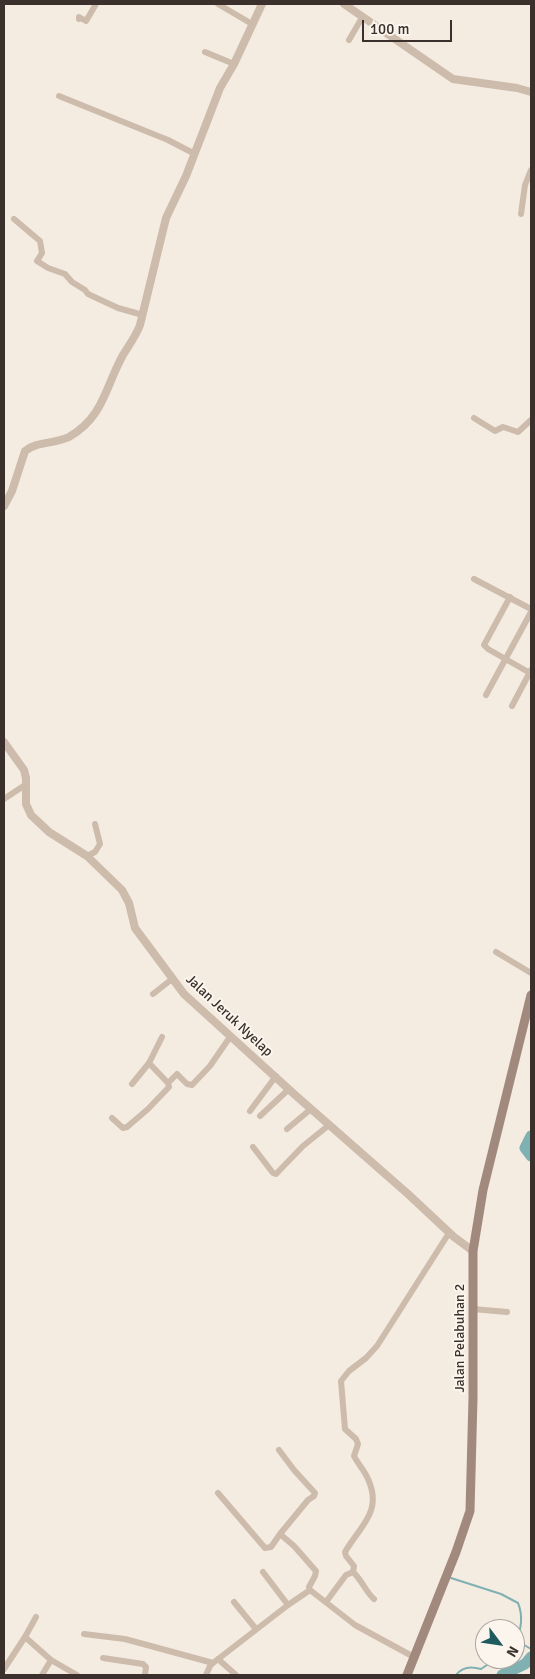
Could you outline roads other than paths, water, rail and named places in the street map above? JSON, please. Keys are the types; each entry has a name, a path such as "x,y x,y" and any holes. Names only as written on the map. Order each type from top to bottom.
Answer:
{"main road":[{"name":"Jalan Pelabuhan 2","path":"407,1675 469,1517 472,1467 474,1251 483,1190 531,995"}],"street":[{"path":"79,19 79,17 86,21 96,4"},
{"path":"218,4 252,24"},
{"path":"4,506 12,491 25,451 38,445 67,437 84,426 94,415 108,392 123,355 135,338 143,315 166,218 195,154 217,96 262,4"},
{"path":"344,4 453,79 517,88 531,92"},
{"path":"349,40 363,16"},
{"path":"205,52 234,64"},
{"path":"59,96 168,140 195,154"},
{"path":"521,214 524,189 531,170"},
{"path":"14,219 40,241 42,253 37,261 41,264 65,274 88,294 118,308 143,315"},
{"path":"474,418 495,431 503,427 518,432 531,420"},
{"path":"474,579 531,610 486,695"},
{"path":"510,597 484,644 488,649 531,672 512,706"},
{"name":"Jalan Jeruk Nyelap","path":"4,742 24,770 28,812 49,832 87,856 124,894 129,903 135,928 184,994 408,1194 449,1233 474,1251"},
{"path":"4,799 25,785"},
{"path":"87,856 95,852 100,844 95,824"},
{"path":"496,952 531,974"},
{"path":"153,994 172,979"},
{"path":"168,1083 178,1074 187,1084 192,1085 210,1066 230,1036"},
{"path":"132,1084 149,1063 162,1037"},
{"path":"112,1118 125,1128 170,1086 149,1063"},
{"path":"250,1111 276,1076"},
{"path":"260,1116 289,1089"},
{"path":"287,1129 311,1109"},
{"path":"253,1148 273,1173 276,1174 303,1146 329,1124"},
{"path":"326,1602 343,1579 353,1572 354,1566 345,1552 368,1519 374,1498 368,1477 354,1456 358,1446 357,1442 346,1429 341,1381 376,1346 449,1233"},
{"path":"474,1309 507,1312"},
{"path":"218,1493 265,1548 270,1547 315,1494 279,1450"},
{"path":"206,1675 210,1666 215,1661 310,1590 316,1571 294,1546 280,1534"},
{"path":"263,1572 288,1605"},
{"path":"353,1572 364,1586 366,1592 374,1599"},
{"path":"310,1590 355,1625 414,1657"},
{"path":"234,1602 256,1629"},
{"path":"4,1669 26,1637 36,1617"},
{"path":"84,1634 125,1639 215,1661 236,1675"},
{"path":"26,1637 51,1660 76,1675"},
{"path":"103,1658 143,1664 146,1667 145,1675"},
{"path":"42,1675 51,1660"}],"waterway":[{"path":"531,1136 525,1148 531,1156"},
{"path":"451,1578 501,1594 518,1603 521,1619"},
{"path":"525,1645 531,1649"},
{"path":"502,1675 525,1664 531,1657"},
{"path":"456,1675 461,1670 475,1668"}]}
